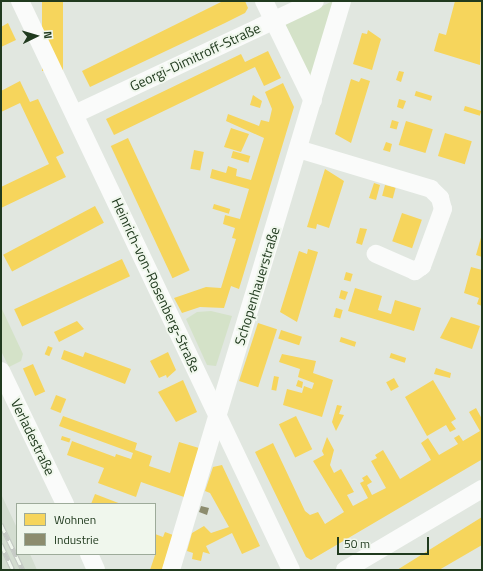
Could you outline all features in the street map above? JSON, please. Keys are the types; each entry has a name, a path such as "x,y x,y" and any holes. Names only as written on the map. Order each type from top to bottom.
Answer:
{"street":[{"name":"Heinrich-von-Rosenberg-Straße","path":"20,1 291,570"},
{"path":"264,1 313,101"},
{"name":"Georgi-Dimitroff-Straße","path":"75,114 315,1"},
{"name":"Schopenhauerstraße","path":"171,570 342,1"},
{"path":"298,149 431,189 440,198 443,209 422,266 415,271 376,254"},
{"name":"Verladestraße","path":"1,371 65,503"},
{"path":"345,570 368,564 482,489"},
{"path":"89,555 96,570"}],"shaded area":[{"path":"1,494 16,526 16,555 30,555 37,570 1,570"}],"green space":[{"path":"333,1 310,83 282,25"},
{"path":"1,307 23,354 21,361 9,367 1,351"},
{"path":"211,311 232,316 216,366 207,365 186,319 197,312"}],"building: Wohnen":[{"path":"42,1 63,1 63,71 42,71"},
{"path":"223,1 245,1 248,8 245,13 225,23 90,87 82,71"},
{"path":"455,1 482,1 480,65 434,51 439,33 446,35"},
{"path":"8,23 16,40 1,47 1,27"},
{"path":"368,30 381,39 372,70 353,64 362,33 367,34"},
{"path":"268,51 281,78 264,86 255,67 114,135 106,119 241,54 245,62"},
{"path":"399,71 404,72 401,82 396,80"},
{"path":"361,78 370,81 351,143 335,134 351,79 359,82"},
{"path":"20,81 30,102 38,99 64,153 56,157 66,177 1,208 1,187 49,164 20,103 1,112 1,91"},
{"path":"283,83 294,107 239,289 231,286 224,308 200,307 182,313 174,298 206,287 221,288 236,239 232,238 235,228 223,224 225,215 240,219 249,189 210,178 212,169 226,173 228,166 237,169 236,176 251,180 264,138 226,121 228,114 259,126 261,120 269,122 272,109 265,92"},
{"path":"416,91 432,96 431,101 415,96"},
{"path":"253,95 262,101 260,108 250,105"},
{"path":"399,99 406,101 403,109 397,107"},
{"path":"465,106 481,111 480,116 464,111"},
{"path":"392,120 399,122 397,130 390,128"},
{"path":"406,121 433,129 425,153 399,145"},
{"path":"231,128 249,134 241,152 224,147"},
{"path":"445,133 472,141 465,164 438,156"},
{"path":"128,138 190,270 172,278 111,146"},
{"path":"386,142 392,144 390,152 383,150"},
{"path":"194,150 204,152 200,171 190,169"},
{"path":"233,151 250,156 248,163 231,158"},
{"path":"325,169 344,181 329,228 317,224 316,229 307,227"},
{"path":"374,183 380,185 376,200 369,198"},
{"path":"385,185 396,188 393,198 382,196"},
{"path":"214,204 230,209 229,214 213,209"},
{"path":"95,206 104,223 12,272 3,255"},
{"path":"402,213 422,220 412,248 392,241"},
{"path":"360,228 367,229 362,245 356,243"},
{"path":"482,234 482,257 476,255"},
{"path":"308,249 318,252 297,322 280,312 299,251 307,254"},
{"path":"122,259 130,276 22,327 14,309"},
{"path":"471,267 482,270 482,306 477,304 479,298 464,293"},
{"path":"346,272 353,274 351,282 344,280"},
{"path":"355,288 382,296 378,310 391,314 395,300 421,308 414,331 348,311"},
{"path":"341,290 348,292 345,300 339,298"},
{"path":"336,308 343,310 340,319 334,317"},
{"path":"451,317 480,326 472,349 440,338"},
{"path":"77,321 84,329 59,342 54,332"},
{"path":"258,323 277,329 258,387 239,381"},
{"path":"281,330 302,337 299,345 278,339"},
{"path":"341,337 356,342 355,347 339,342"},
{"path":"48,346 53,348 49,356 45,354"},
{"path":"64,350 83,357 85,352 131,369 125,384 61,359"},
{"path":"168,352 176,370 167,378 166,375 159,378 150,361"},
{"path":"391,353 406,358 405,363 389,358"},
{"path":"282,354 316,361 313,373 333,380 322,417 283,405 287,389 302,393 304,386 312,389 314,383 298,377 300,369 279,362"},
{"path":"33,364 45,391 35,396 23,368"},
{"path":"436,368 451,373 450,378 434,374"},
{"path":"274,376 279,377 276,391 271,390"},
{"path":"394,378 399,387 391,391 386,382"},
{"path":"183,380 197,412 176,422 158,392"},
{"path":"298,380 303,382 302,388 296,386"},
{"path":"433,380 456,419 451,422 456,429 450,432 446,425 427,436 405,397"},
{"path":"56,395 66,399 61,413 50,409"},
{"path":"337,405 342,406 339,414 344,415 336,431 332,422"},
{"path":"476,408 482,419 481,460 311,560 306,557 255,452 273,443 305,511 310,515 318,512 325,524 344,512 313,461 324,455 322,451 327,437 334,450 330,465 334,473 341,469 354,492 347,495 353,506 368,498 360,483 364,481 362,478 367,475 372,482 367,485 372,495 386,488 371,461 377,458 375,455 383,450 400,479 431,460 421,443 428,438 439,455 458,444 454,438 459,435 463,441 480,431 469,412"},
{"path":"63,416 137,443 135,450 152,456 149,466 170,473 179,442 199,448 184,497 141,482 136,497 98,483 104,468 67,455 72,441 115,457 116,454 131,459 133,453 59,426"},
{"path":"296,416 312,449 295,458 279,424"},
{"path":"62,436 71,439 69,443 61,440"},
{"path":"222,465 260,546 242,554 232,533 206,546 210,554 203,552 201,561 192,559 193,553 187,551 192,533 204,526 211,533 229,527 210,493 205,491 213,467"},
{"path":"95,494 118,503 91,503"},
{"path":"482,517 482,545 439,570 397,570"},
{"path":"165,532 173,535 162,570 150,570 156,555 156,534 163,537"}],"building: Industrie":[{"path":"201,506 209,508 207,515 199,512"}],"railway":[{"path":"1,524 23,570"},
{"path":"1,544 13,570"}]}
